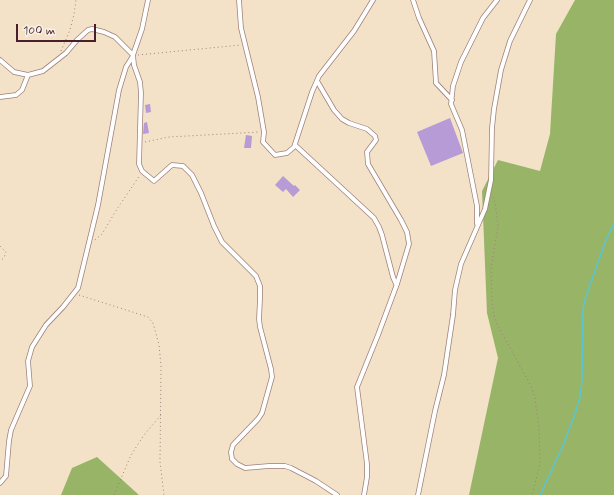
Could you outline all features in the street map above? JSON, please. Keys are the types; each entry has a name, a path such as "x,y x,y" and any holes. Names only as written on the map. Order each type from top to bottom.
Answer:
{"street":[{"path":"0,483 6,476 8,463 8,441 11,430 30,386 28,361 32,347 46,325 78,288 98,205 119,90 126,67 134,55 142,29 148,0"},
{"path":"238,0 241,28 258,97 264,132 264,142 275,155 287,153 295,145 312,92 319,76 354,31 373,0"},
{"path":"413,0 418,18 434,51 436,83 452,100"},
{"path":"477,227 477,206 462,130 451,104 453,86 460,62 483,18 498,0"},
{"path":"418,495 444,375 453,315 455,290 461,264 485,208 489,189 492,166 492,128 501,70 510,41 530,0"},
{"path":"0,60 14,72 28,75 44,72 90,29 104,32 115,37 134,55 134,64 140,82 141,93 139,164 142,171 154,181 172,164 183,166 192,175 222,242 256,276 260,286 260,327 272,377 262,413 233,444 231,452 232,459 237,464 245,468 269,466 285,466 291,468 316,481 337,495"},
{"path":"0,97 16,96 22,90 28,75"},
{"path":"317,81 334,110 342,119 367,129 374,136 376,140 367,152 368,164 401,220 407,232 409,244 378,335 357,386 357,398 367,464 367,477 364,495"},
{"path":"295,145 374,218 382,235 396,284"}],"path":[{"path":"60,53 70,30 76,0"},
{"path":"134,55 245,45"},
{"path":"139,142 169,137 264,132"},
{"path":"88,246 102,234 142,171"},
{"path":"489,189 495,202 498,225 497,237 492,255 491,269 494,315 497,324 531,386 535,398 539,429 540,464 532,495"},
{"path":"0,246 6,252 4,258 0,261"},
{"path":"74,294 148,317 156,331 159,345 162,378 161,472 164,495"},
{"path":"114,495 131,456 144,435 161,414"}],"green space":[{"path":"575,0 614,0 614,495 469,495 498,358 487,313 482,191 498,160 540,171 550,134 556,34"},
{"path":"97,457 139,495 61,495 72,468"}],"building":[{"path":"150,104 151,112 146,113 145,105"},
{"path":"450,118 463,153 431,166 417,132"},
{"path":"147,122 149,133 143,134 144,123"},
{"path":"246,135 252,136 251,148 244,148"},
{"path":"283,176 300,190 293,197 286,189 283,192 275,185"}],"waterway":[{"path":"540,495 562,448 580,397 582,381 583,308 606,240 614,223"}]}
